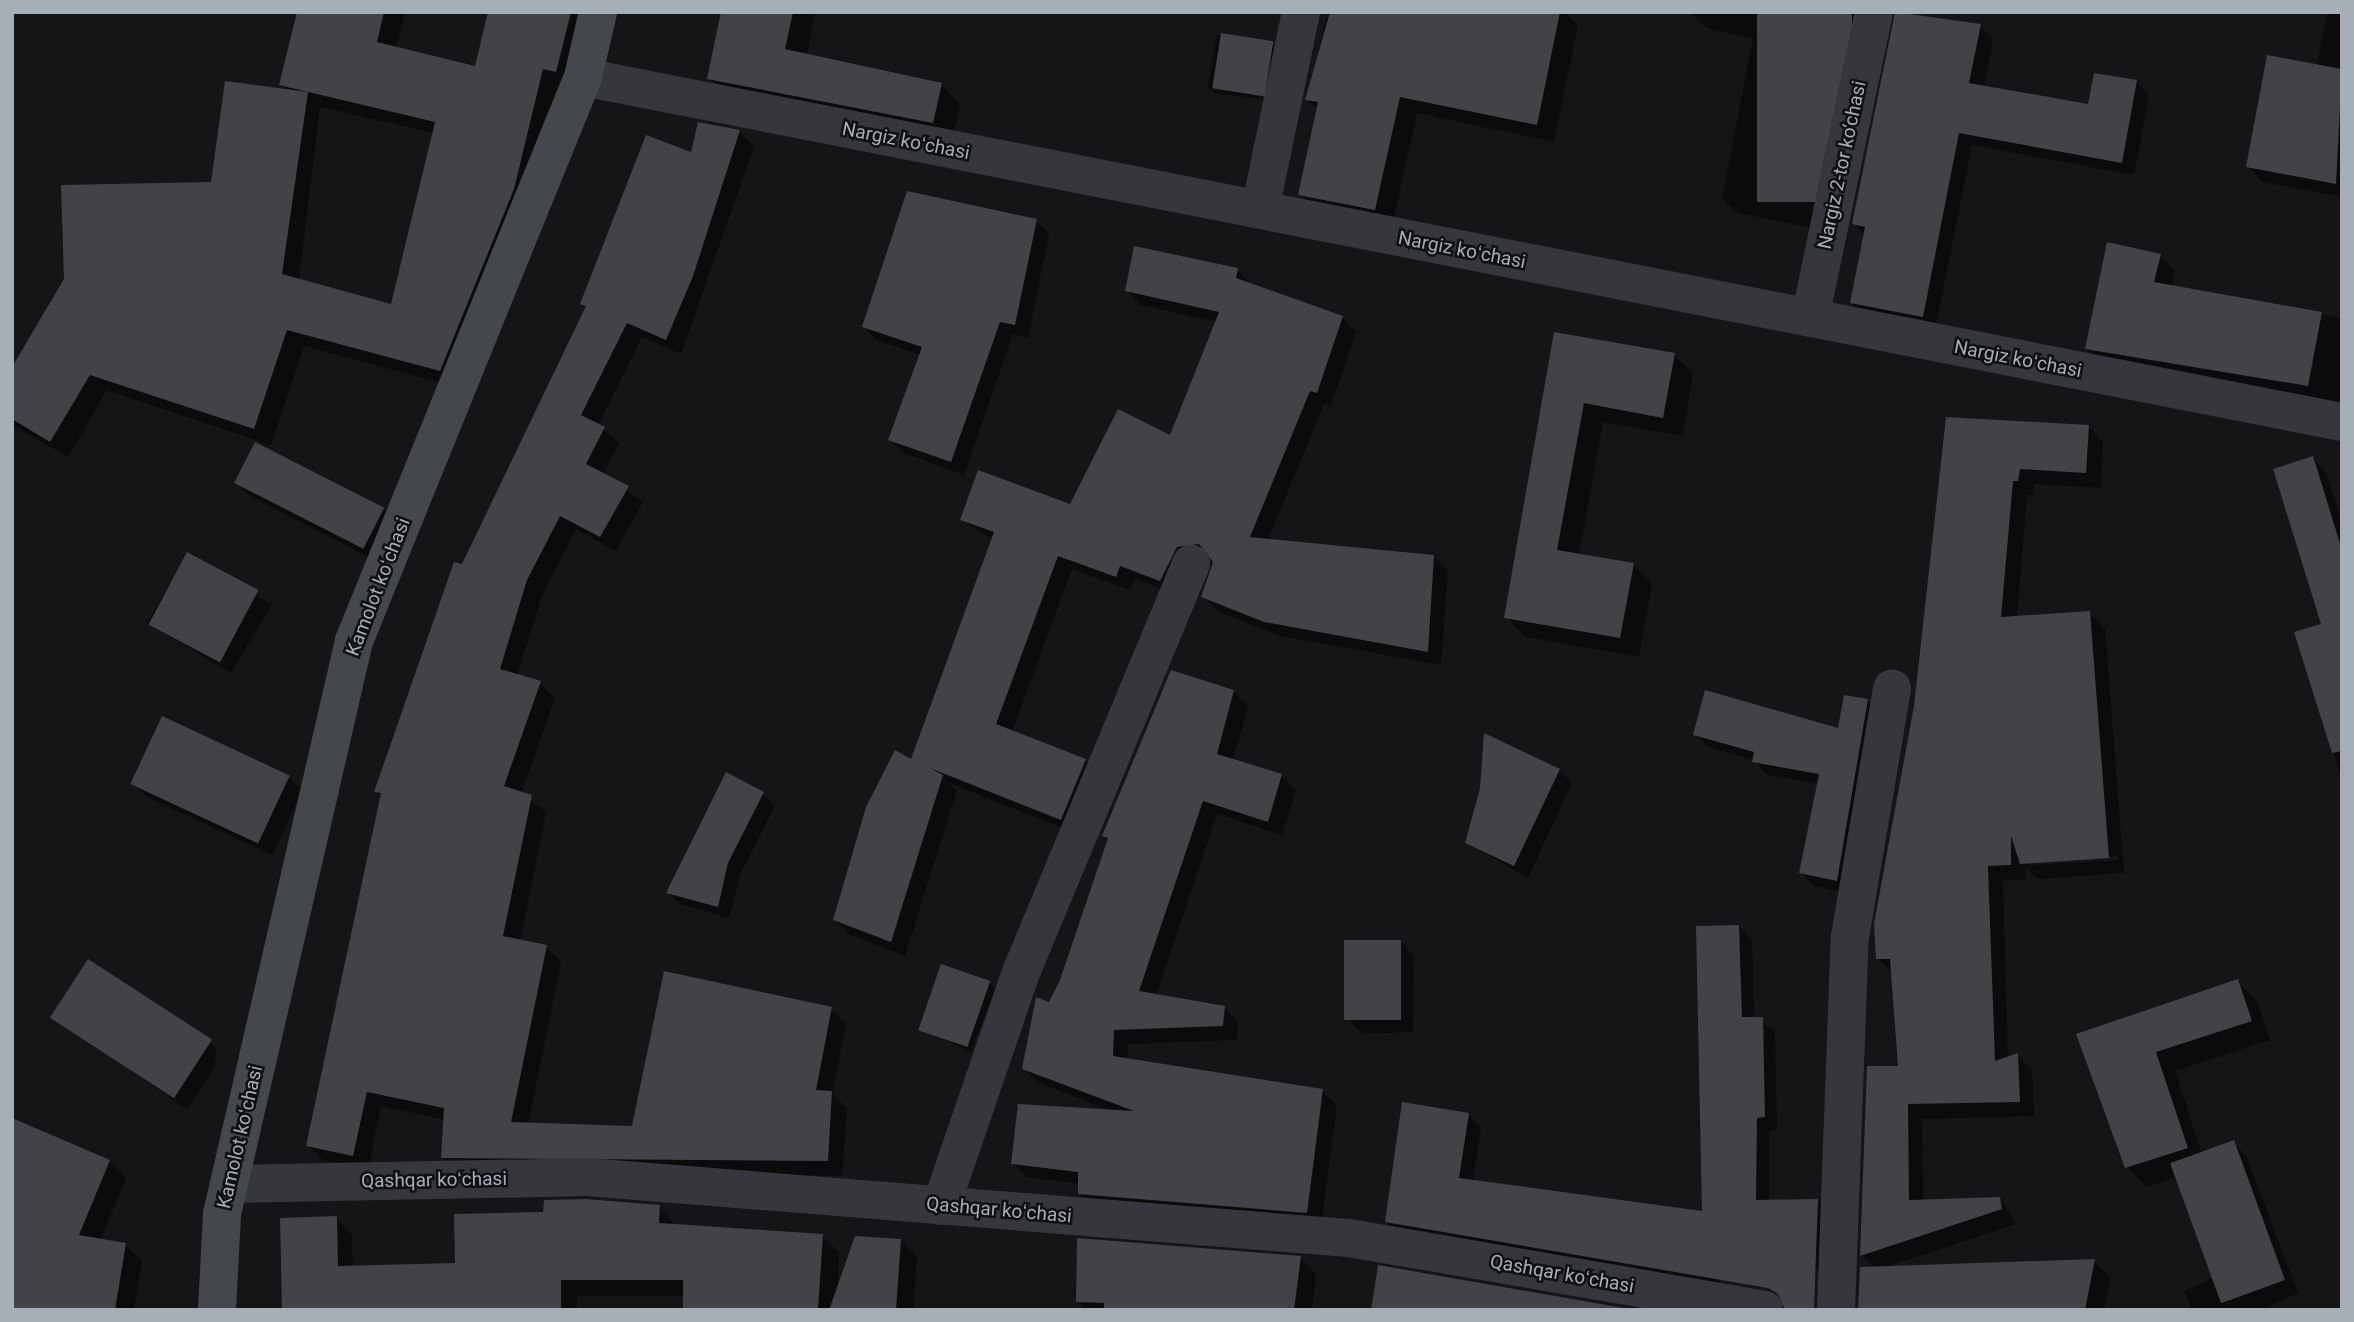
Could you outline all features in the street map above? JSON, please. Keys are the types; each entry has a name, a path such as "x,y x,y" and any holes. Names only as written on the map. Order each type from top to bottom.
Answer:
{"street":[{"name":"Kamolot koʻchasi","path":"217,1310 229,1184 354,641 583,77 597,12"},
{"path":"1260,210 1301,12"},
{"name":"Nargiz 2-tor ko‘chasi","path":"1810,318 1874,12"},
{"name":"Nargiz koʻchasi","path":"583,77 2342,422"},
{"path":"941,1206 1022,970 1191,564"},
{"path":"1836,1310 1850,937 1892,689"},
{"name":"Qashqar koʻchasi","path":"229,1184 587,1177 1349,1238 1763,1310"}],"building":[{"path":"297,12 384,12 377,42 475,66 488,12 571,12 556,72 543,69 514,189 440,371 287,330 254,429 90,375 50,442 12,419 12,367 64,279 61,185 211,182 225,81 308,92 282,274 391,304 435,122 279,85"},
{"path":"721,12 793,12 785,49 942,83 933,123 707,79"},
{"path":"1330,12 1560,12 1537,125 1400,97 1375,210 1298,195 1318,102 1305,100"},
{"path":"1757,12 1852,12 1852,202 1757,202"},
{"path":"1895,12 1981,24 1969,83 2088,104 2094,73 2137,80 2122,163 1959,133 1923,317 1850,303 1865,227 1852,224"},
{"path":"1221,33 1273,41 1265,97 1212,88"},
{"path":"2267,55 2342,69 2336,184 2246,167"},
{"path":"698,122 740,130 693,276 666,340 627,323 581,415 605,427 586,464 629,486 600,537 560,516 527,580 500,669 541,681 504,786 532,795 503,936 547,945 511,1122 632,1126 664,971 832,1007 816,1090 832,1091 828,1161 441,1158 444,1108 367,1092 353,1156 306,1146 381,793 374,792 454,562 462,564 586,306 580,304 646,135 691,152"},
{"path":"907,191 1037,219 1015,325 1000,322 951,462 888,440 922,347 862,327"},
{"path":"2107,242 2161,254 2154,282 2322,312 2308,386 2085,349"},
{"path":"1134,246 1238,268 1236,278 1343,316 1317,393 1310,391 1250,537 1434,555 1428,652 1264,622 1201,597 1213,562 1199,544 1177,547 1160,581 1120,566 1116,577 1058,556 996,724 1086,759 1061,820 930,768 943,775 891,942 833,920 866,807 895,750 911,759 994,532 960,520 978,470 1070,504 1118,409 1170,435 1219,312 1125,291"},
{"path":"1554,332 1675,353 1663,418 1584,403 1557,550 1634,563 1620,638 1504,618"},
{"path":"1946,417 2089,425 2086,473 2020,469 2018,481 2013,481 2001,617 2090,611 2109,858 2020,864 2011,836 2011,865 1988,866 1995,1061 2018,1053 2020,1102 1908,1104 1909,1200 2000,1197 2002,1209 1860,1256 1867,1066 1898,1066 1890,959 1876,959 1874,924 1914,706"},
{"path":"255,442 384,508 363,549 234,483"},
{"path":"2313,456 2342,550 2342,751 2332,753 2294,632 2321,624 2273,469"},
{"path":"187,552 259,590 220,662 149,624"},
{"path":"1171,670 1234,690 1217,754 1282,774 1268,822 1203,801 1139,991 1225,1006 1223,1026 1114,1030 1113,1056 1323,1089 1307,1213 1078,1194 1078,1172 1011,1164 1018,1104 1134,1111 1022,1069 1036,997 1049,1002 1060,980 1108,838 1102,836"},
{"path":"1705,690 1838,728 1844,695 1868,699 1837,881 1799,873 1819,774 1752,762 1754,752 1693,735"},
{"path":"162,716 290,776 258,844 130,784"},
{"path":"1484,733 1560,769 1514,866 1465,843 1480,788"},
{"path":"726,772 764,792 728,863 718,907 666,893"},
{"path":"1739,925 1742,1017 1763,1017 1765,1117 1757,1118 1756,1200 1818,1199 1814,1310 1785,1310 1778,1294 1768,1288 1385,1222 1402,1102 1469,1113 1459,1178 1702,1211 1696,926"},
{"path":"1344,940 1401,940 1401,1020 1344,1020"},
{"path":"88,959 212,1040 174,1098 50,1018"},
{"path":"941,964 990,981 967,1047 918,1030"},
{"path":"2238,979 2252,1021 2156,1052 2188,1148 2125,1168 2076,1034"},
{"path":"12,1118 110,1160 79,1235 126,1243 115,1310 12,1310"},
{"path":"2234,1140 2285,1280 2221,1303 2170,1163"},
{"path":"586,1199 660,1205 659,1223 823,1234 818,1310 683,1310 683,1280 561,1280 561,1310 282,1310 280,1218 337,1216 338,1266 455,1263 454,1214 543,1212 544,1200"},
{"path":"855,1236 901,1239 896,1310 829,1310"},
{"path":"1077,1238 1301,1256 1294,1310 1104,1310 1104,1303 1076,1302"},
{"path":"2095,1259 2085,1310 1858,1310 1860,1267"},
{"path":"1378,1265 1635,1310 1371,1310"}]}
